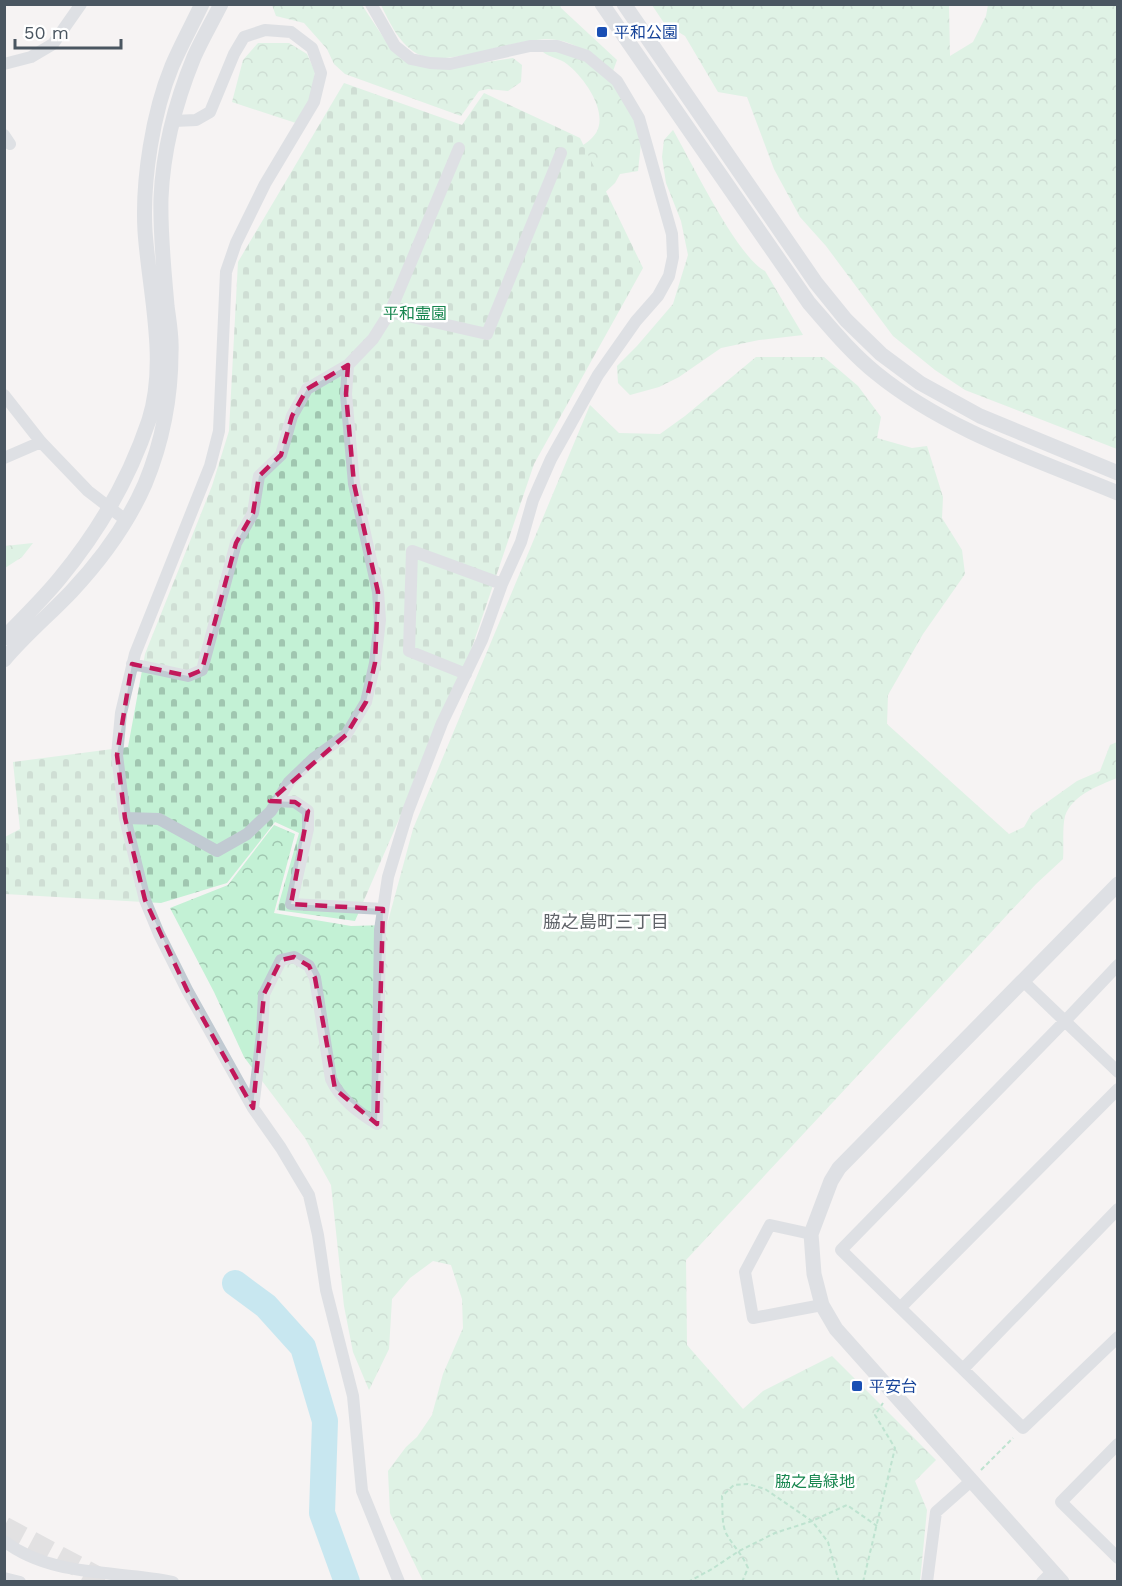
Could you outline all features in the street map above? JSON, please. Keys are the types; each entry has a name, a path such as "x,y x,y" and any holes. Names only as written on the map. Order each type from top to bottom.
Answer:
{"street":[{"path":"4,64 31,57 53,44 81,4"},
{"path":"4,638 60,578 110,507 149,419 156,382 156,338 145,230 145,183 151,148 172,68 202,4"},
{"path":"4,660 72,591 102,556 127,521 145,483 161,432 168,395 171,350 161,237 161,196 165,161 174,122 195,56 221,4"},
{"path":"253,1108 262,1034 264,994 281,960 294,957 309,966 315,978 331,1079 336,1089 356,1110 377,1124 380,930 388,877 408,811 442,723 482,640 502,584 521,542 533,500 550,459 598,375 636,321 658,296 669,276 673,257 672,234 639,118 618,81 587,56 557,46 530,46 450,64 411,59 395,46 371,4"},
{"path":"602,4 809,303 840,339 875,372 943,418 984,438 1118,493"},
{"path":"624,4 816,284 846,320 881,354 920,383 980,416 1118,473"},
{"path":"174,122 196,120 210,112 234,54 244,37 265,30 291,32 312,48 321,73 314,102 265,184 236,243 226,273 219,431 210,466 132,664 121,712 117,755 125,818 145,900 159,934 187,990 253,1108 281,1148 309,1195 326,1290 353,1396 362,1491 399,1581"},
{"path":"132,664 188,676 202,670 236,543 253,513 259,476 281,455 292,416 307,389 348,365 373,339 390,312 459,148"},
{"path":"390,312 487,334 561,153"},
{"path":"125,818 159,819 218,851 247,834 271,811 289,782 314,758 346,735 366,702 375,663 380,620 378,592 354,484 346,394 348,365"},
{"path":"4,395 42,442 88,491 127,521"},
{"path":"4,458 42,442"},
{"path":"466,674 409,651 412,551 502,584"},
{"path":"277,801 295,802 308,812 308,829 291,904 383,909"},
{"path":"1052,1578 836,1329 822,1305 813,1268 811,1234 827,1189 839,1168 1118,884"},
{"path":"1118,965 841,1250 1023,1428 1118,1336"},
{"path":"1022,980 1118,1072"},
{"path":"901,1308 1118,1089"},
{"path":"963,1368 1118,1209"},
{"path":"811,1234 770,1225 745,1272 753,1318 822,1305"},
{"path":"1118,1444 1061,1502 1118,1558"},
{"path":"927,1581 936,1512 970,1481"},
{"path":"4,1541 36,1558 68,1568 173,1581"},
{"path":"4,1578 20,1581"}],"path":[{"path":"863,1581 895,1448 875,1415 891,1391"},
{"path":"970,1481 1023,1428"},
{"path":"742,1581 748,1568 740,1551 726,1533 723,1514 722,1496 734,1485 765,1489 812,1521 828,1542 839,1581"},
{"path":"688,1581 775,1533 812,1521 847,1504 877,1526"}],"highlighted area":[{"path":"348,365 346,394 354,484 378,592 375,663 366,702 346,735 270,801 295,802 308,811 291,904 383,909 377,1124 335,1089 315,978 309,966 294,957 281,960 264,994 253,1108 187,990 145,900 125,818 117,755 132,664 188,676 202,670 236,543 253,513 259,476 281,455 292,416 307,389"}],"green space":[{"path":"272,5 362,5 391,49 443,69 513,58 522,65 521,82 508,91 488,89 479,91 461,116 345,74 334,64 327,49 304,23 276,16"},
{"path":"381,5 560,5 617,60 613,71 572,44 542,39 466,55 432,58 420,55 407,46 396,33"},
{"path":"652,5 949,5 950,56 973,42 986,16 988,5 1117,5 1117,449 965,390 935,370 893,336 826,246 800,217 774,169 747,97 718,92 685,36 664,23"},
{"path":"258,43 289,43 307,54 315,72 310,102 296,123 232,102 243,60"},
{"path":"557,50 586,58 615,83 633,112 641,143 638,171 620,174 615,183 598,199 574,151 596,133 599,125 597,105 587,86 574,70 564,62 543,52"},
{"name":"平和霊園","path":"344,83 462,125 484,93 580,138 643,268 534,464 467,662 355,921 277,910 299,833 275,822 227,883 161,903 5,894 5,837 20,829 13,762 128,747 145,654 212,486 229,431 238,262"},
{"path":"673,130 728,228 741,247 765,271 803,335 759,340 721,348 679,377 659,387 630,395 618,383 617,366 673,304 688,255 681,221 666,183 662,157 664,140"},
{"name":"脇之島緑地","path":"756,357 824,357 858,386 881,417 877,438 912,448 927,446 943,497 942,518 962,550 965,574 923,634 888,695 887,724 1009,834 1024,827 1032,813 1077,781 1100,771 1110,745 1117,742 1117,778 1080,797 1065,816 1063,859 1036,884 686,1260 687,1345 743,1409 763,1391 832,1356 936,1460 915,1481 927,1510 920,1581 423,1581 390,1513 388,1471 432,1415 443,1374 463,1328 462,1299 451,1265 433,1261 410,1278 392,1299 389,1349 369,1390 353,1352 344,1306 331,1185 305,1138 244,1057 214,992 170,908 228,885 274,825 295,834 274,913 351,926 387,925 413,829 590,405 619,433 660,434"},
{"path":"33,543 22,557 5,568 5,546"}],"waterway":[{"path":"235,1283 266,1306 303,1347 325,1421 322,1513 347,1582"}],"tunnel":[{"path":"4,1527 107,1582"}],"place":[{"name":"平和公園","path":"602,32"},
{"name":"平安台","path":"857,1386"}],"district":[{"name":"脇之島町三丁目","path":"606,921"}]}
